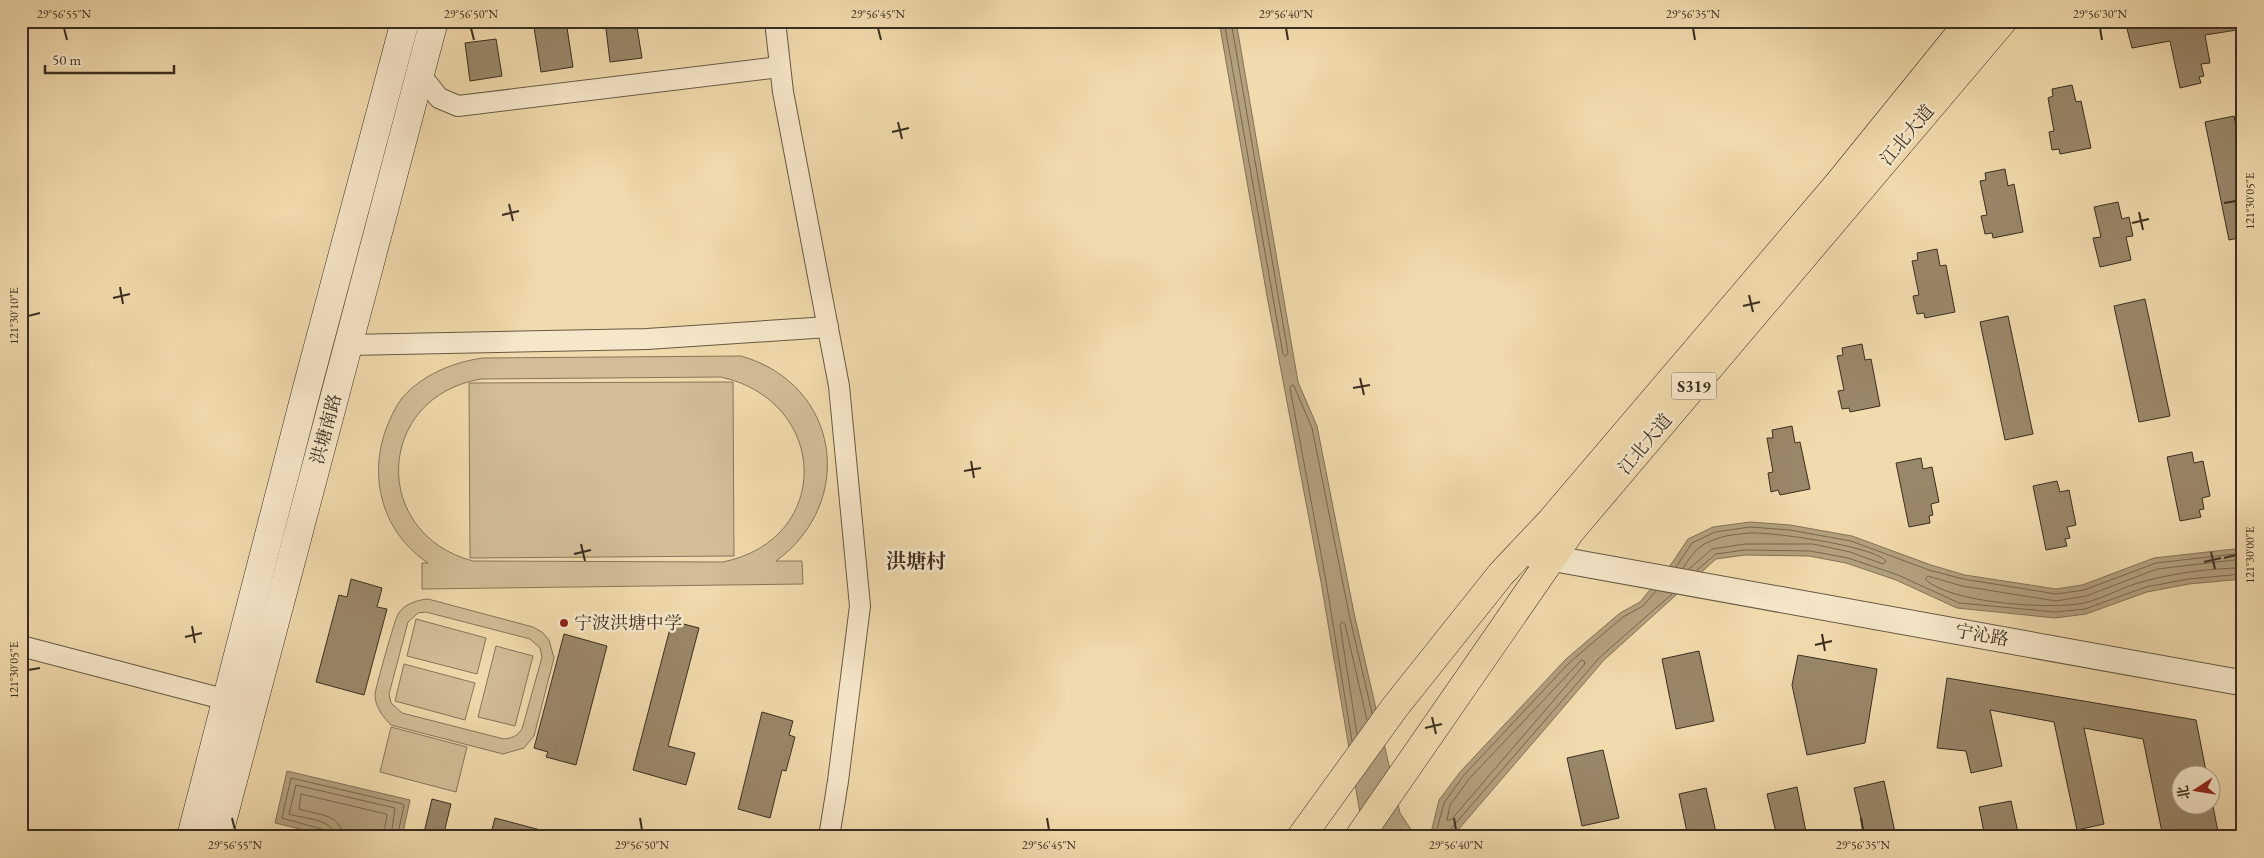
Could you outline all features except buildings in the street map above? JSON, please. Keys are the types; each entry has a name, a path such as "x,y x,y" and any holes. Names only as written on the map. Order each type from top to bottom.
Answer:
{"main road":[{"name":"洪塘南路","path":"191,837 307,388 405,21"},
{"name":"洪塘南路","path":"218,837 434,21"},
{"name":"江北大道","path":"1301,837 1395,707 1519,553 1550,522 1838,184 1970,21"},
{"name":"江北大道","path":"1359,837 1570,532 2003,21"}],"street":[{"path":"775,21 783,92 839,386 860,606 829,837"},
{"path":"420,74 439,98 458,106 780,67"},
{"path":"348,345 647,339 828,327"},
{"name":"宁沁路","path":"1519,553 1553,557 2243,683"},
{"path":"21,646 227,700"}],"shaded area":[{"path":"741,356 774,370 800,392 817,418 826,447 827,478 819,508 802,536 776,561 802,561 803,584 422,589 422,563 428,563 413,551 400,536 390,521 383,503 379,467 386,429 402,398 419,383 449,366 483,358","holes":["721,377 757,391 782,413 798,440 804,470 800,500 785,527 759,548 723,562 473,561 439,546 416,524 402,496 399,467 405,437 421,411 446,391 481,379"]},
{"path":"733,382 734,556 470,558 469,383"},
{"path":"428,599 533,627 542,632 549,640 554,658 534,736 524,748 503,754 391,725 383,716 378,708 375,695 396,619 398,614 411,603","holes":["426,612 530,639 540,648 542,657 522,729 510,738 504,739 402,713 391,703 389,694 408,622 418,613"]},
{"path":"416,619 486,638 477,674 407,656"},
{"path":"496,646 533,656 515,726 478,717"},
{"path":"404,664 475,683 465,720 395,701"},
{"path":"391,727 467,747 456,792 380,772"}],"water":[{"path":"1219,21 1236,21 1298,382 1317,426 1354,613 1400,813 1416,837 1364,837 1321,582 1267,296"},
{"path":"1750,522 1790,525 1852,536 1931,565 1965,575 2056,589 2082,585 2154,558 2243,548 2243,579 2189,584 2147,592 2086,614 2055,618 1957,608 1896,580 1846,563 1809,556 1745,555 1716,559 1604,660 1452,837 1430,837 1439,800 1460,772 1566,659 1620,613 1640,602 1672,563 1688,539 1713,527"},
{"path":"287,771 410,800 402,837 333,837 275,823"}],"place":[{"name":"宁波洪塘中学","path":"564,623"}],"district":[{"name":"洪塘村","path":"916,561"}]}
